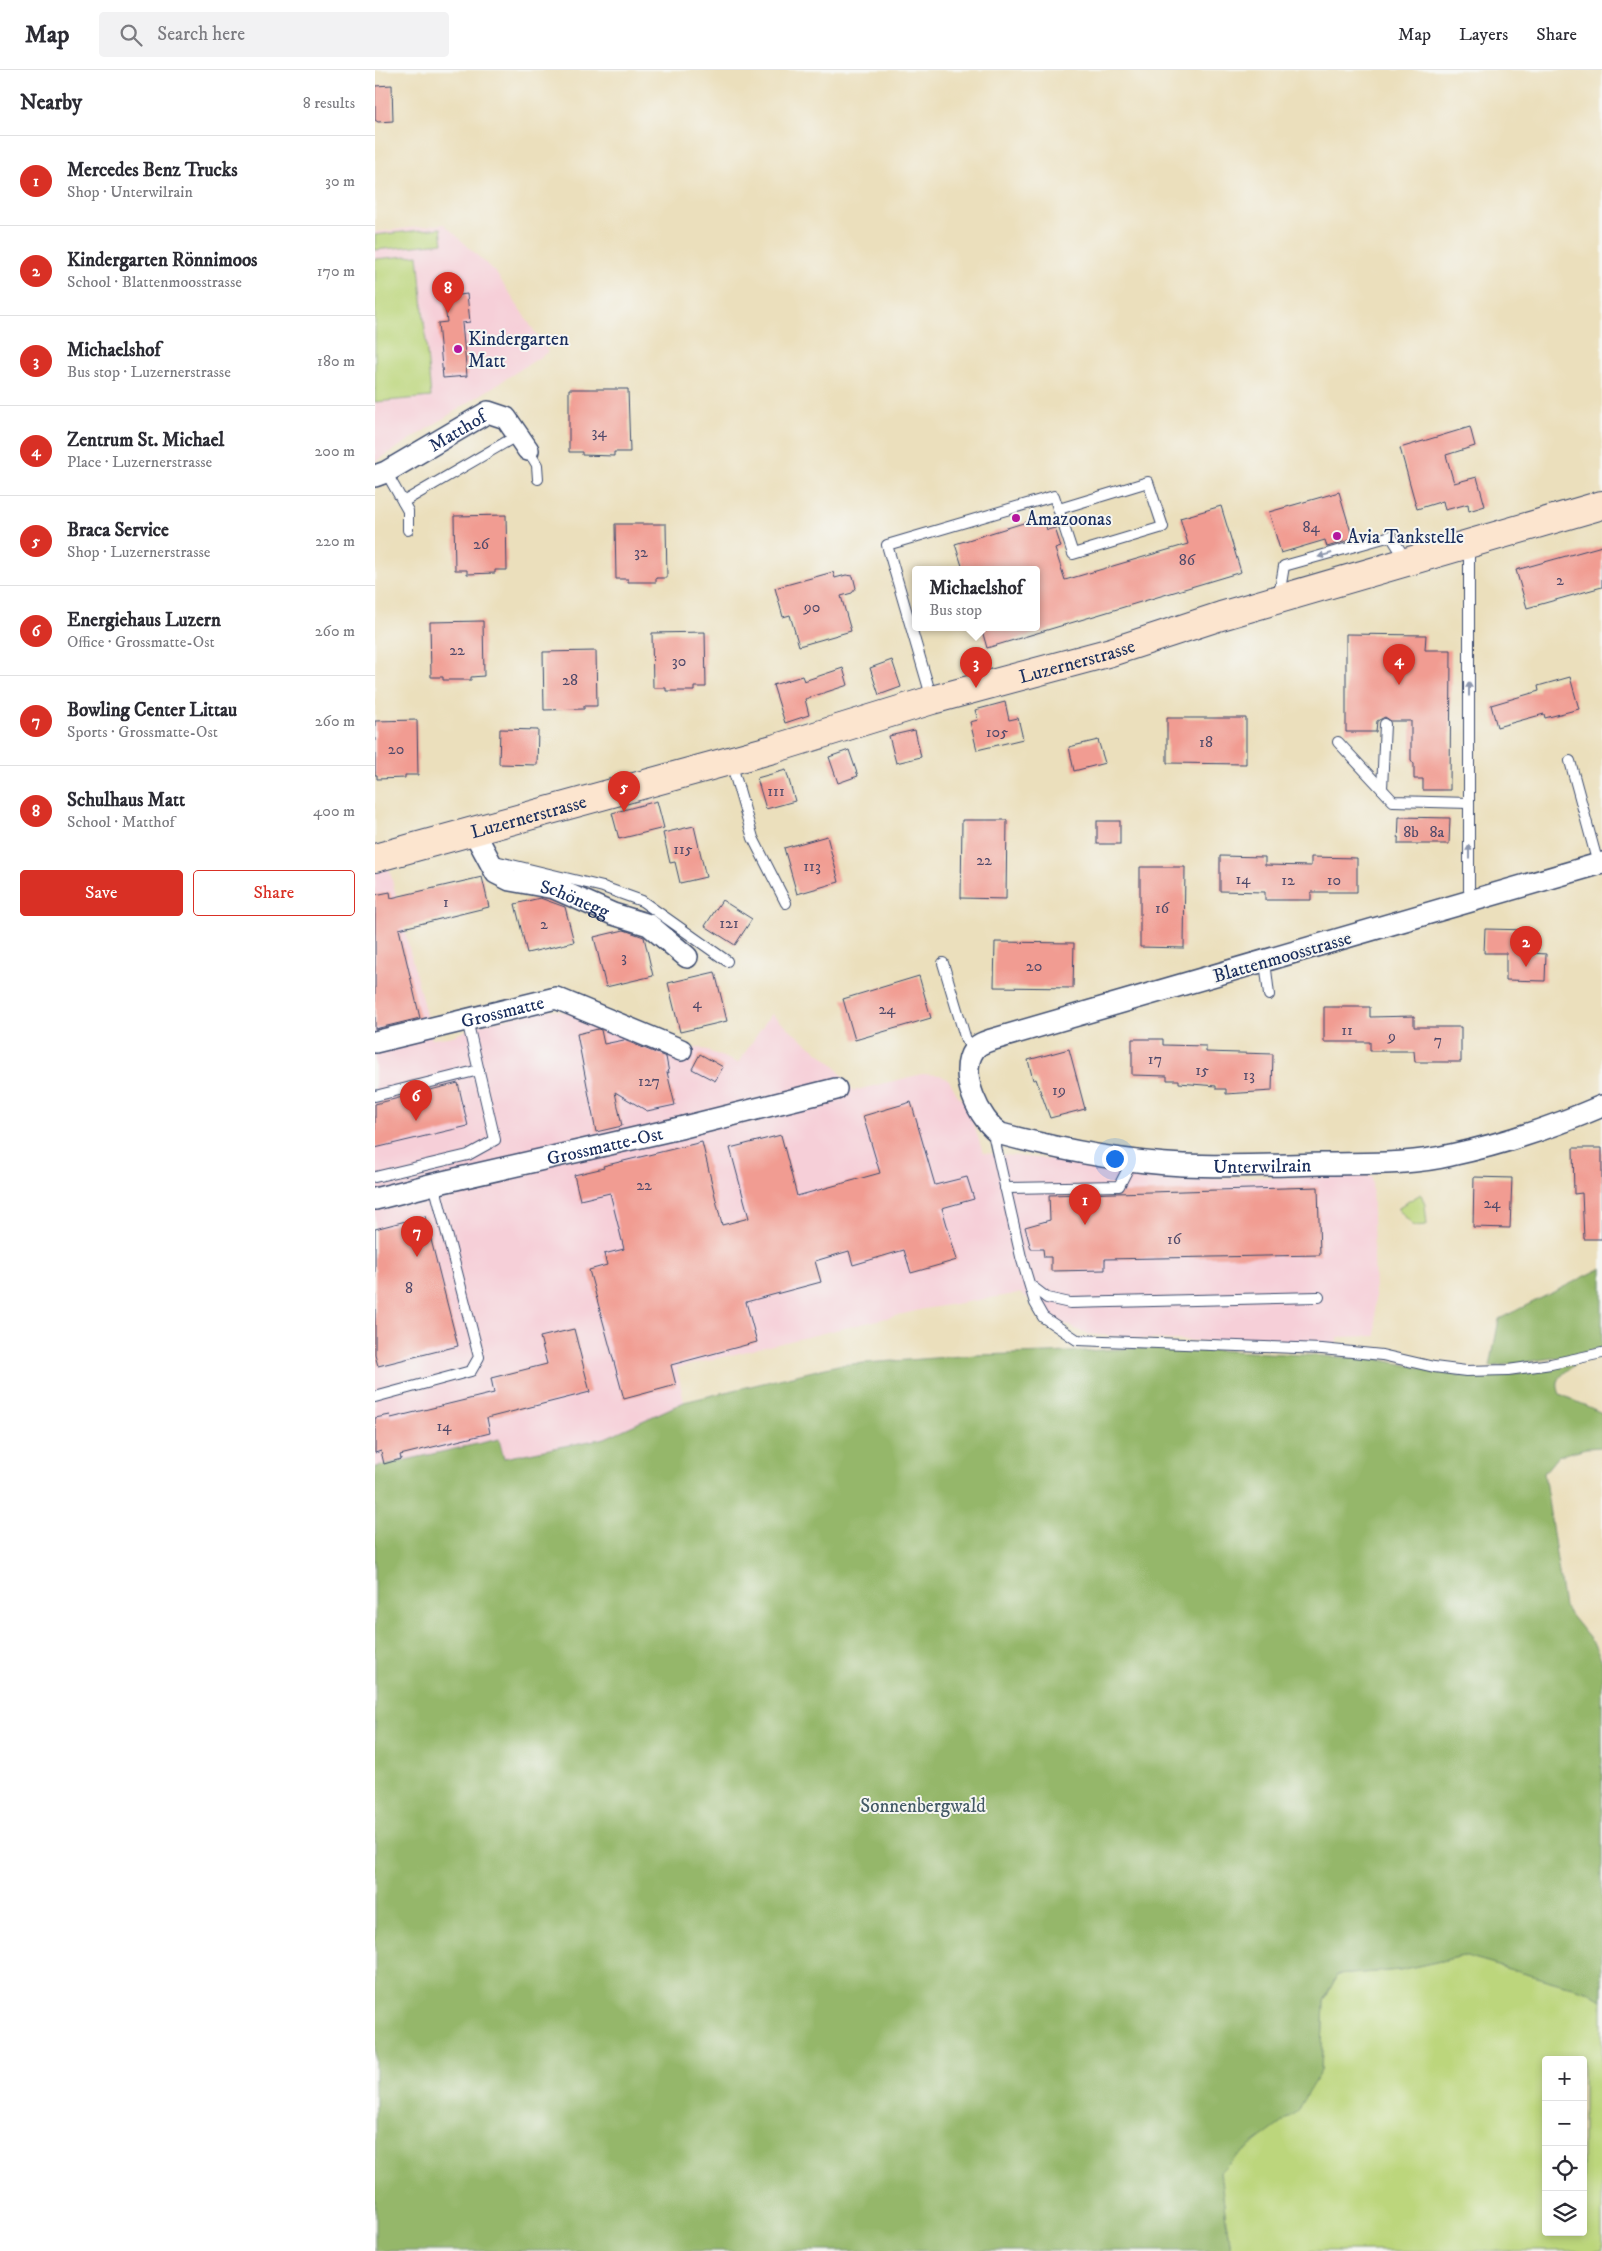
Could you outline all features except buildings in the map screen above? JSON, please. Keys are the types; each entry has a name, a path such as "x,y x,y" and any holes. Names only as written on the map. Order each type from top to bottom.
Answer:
{"main road":[{"name":"Luzernerstrasse","path":"375,858 731,761 932,700 1111,652 1278,600 1602,505"}],"street":[{"name":"Matthof","path":"381,474 488,412 507,418 523,443"},
{"name":"Schönegg","path":"475,832 496,873 510,880 554,888 613,914 649,924 687,957"},
{"name":"Blattenmoosstrasse","path":"972,1054 991,1040 1600,863"},
{"name":"Grossmatte","path":"375,1042 555,998 681,1050"},
{"path":"972,1054 969,1078 982,1117 991,1128"},
{"name":"Grossmatte-Ost","path":"375,1200 434,1184 681,1128 835,1089"},
{"name":"Unterwilrain","path":"991,1128 1001,1134 1025,1140 1133,1159 1181,1165 1231,1166 1414,1161 1450,1156 1519,1137 1554,1126 1602,1106"}],"lane":[{"path":"403,502 523,443 537,465 538,479"},
{"path":"381,474 408,511 408,530"},
{"path":"932,700 887,545 1055,496 1073,554 1163,527 1148,482 1059,508"},
{"path":"1469,545 1469,890 1472,900"},
{"path":"1382,789 1385,724"},
{"path":"1338,742 1393,800 1469,803"},
{"path":"731,761 753,838 786,903"},
{"path":"1570,761 1600,863"},
{"path":"489,860 603,887 642,901 727,961"},
{"path":"1265,961 1269,995"},
{"path":"943,963 972,1054"},
{"path":"375,1178 468,1155 495,1140 467,1020"},
{"path":"375,1096 479,1070"},
{"path":"991,1128 1035,1303 1043,1317 1077,1340 1322,1349 1383,1355 1434,1367 1466,1371 1508,1370 1551,1364 1602,1352"},
{"path":"1005,1188 1119,1186 1133,1159"},
{"path":"375,1397 471,1371 479,1357 434,1184"},
{"path":"1030,1285 1047,1298 1071,1303 1319,1297"}],"shaded area":[{"path":"444,224 496,273 548,352 375,462 375,232"},
{"path":"389,868 432,1039 453,1036 478,1025 546,1009 580,1014 671,1051 700,1048 738,1063 771,1014 834,1065 853,1091 922,1074 940,1075 949,1080 958,1096 968,1105 983,1153 1061,1160 1125,1172 1186,1178 1372,1176 1376,1336 1338,1337 1336,1346 1143,1339 1086,1334 1055,1319 1021,1293 924,1309 677,1368 684,1402 605,1438 504,1458 499,1439 375,1467 375,872"}],"green space":[{"path":"441,228 443,243 375,250 375,235"},
{"path":"418,255 431,397 375,402 375,259"},
{"path":"1421,1194 1425,1205 1427,1225 1414,1226 1397,1208"},
{"path":"1602,1268 1602,1348 1567,1356 1490,1367 1499,1319"},
{"name":"Sonnenbergwald","path":"1157,1347 1377,1359 1460,1376 1520,1373 1575,1364 1561,1377 1558,1389 1560,1394 1602,1413 1602,1447 1586,1448 1558,1456 1544,1473 1564,1607 1594,1644 1602,1660 1602,2000 1590,1992 1463,1956 1400,1970 1337,1975 1324,2001 1321,2071 1296,2112 1234,2158 1220,2172 1230,2251 375,2251 375,1467 499,1439 504,1458 605,1438 684,1402 838,1365 976,1355"},
{"path":"1463,1956 1590,1992 1602,2000 1602,2251 1230,2251 1220,2172 1321,2071 1324,2001 1337,1975 1400,1970"}],"place":[{"name":"Schulhaus Matt","path":"448,313"},
{"name":"Kindergarten Matt","path":"458,349"},
{"name":"Amazoonas","path":"1016,518"},
{"name":"Avia Tankstelle","path":"1337,536"},
{"name":"Zentrum St. Michael","path":"1399,685"},
{"name":"Michaelshof","path":"976,688"},
{"name":"Braca Service","path":"624,812"},
{"name":"Kindergarten Rönnimoos","path":"1526,967"},
{"name":"Energiehaus Luzern","path":"416,1121"},
{"name":"Mercedes Benz Trucks","path":"1085,1225"},
{"name":"Bowling Center Littau","path":"417,1257"}]}
